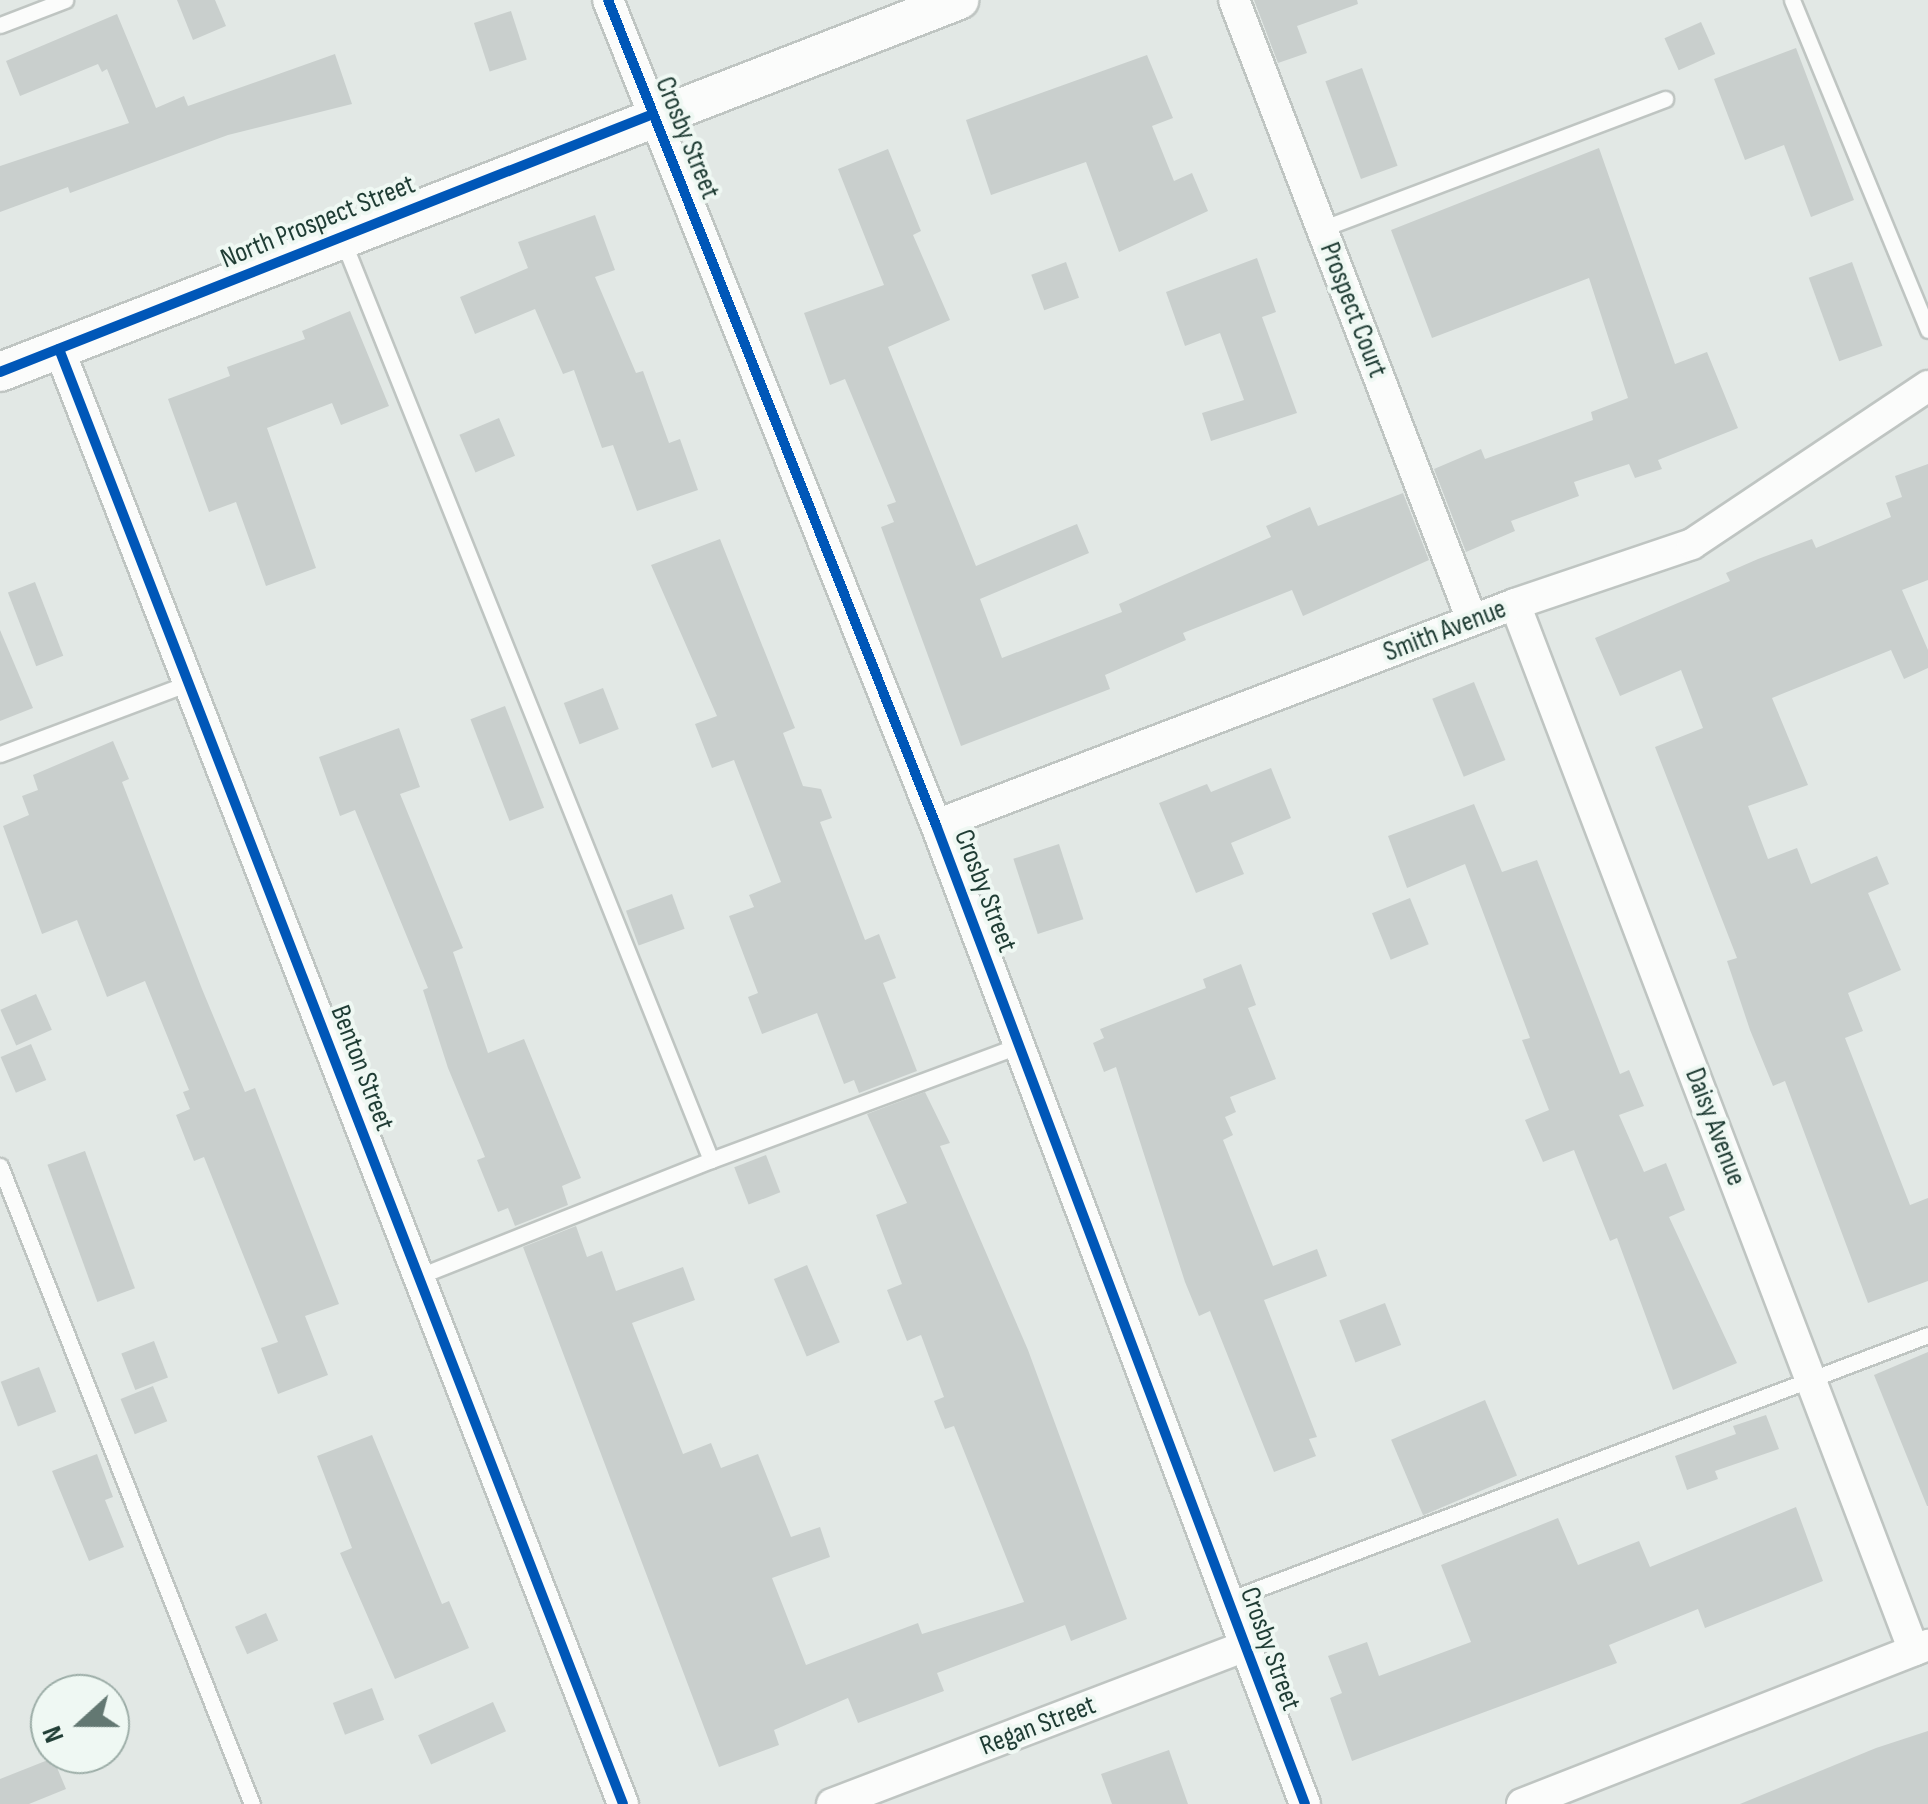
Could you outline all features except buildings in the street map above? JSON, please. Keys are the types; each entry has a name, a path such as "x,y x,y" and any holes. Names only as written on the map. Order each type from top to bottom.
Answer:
{"street":[{"name":"Crosby Street","path":"608,0 936,825 1304,1804"},
{"name":"North Prospect Street","path":"0,372 653,114 959,0"},
{"name":"Prospect Court","path":"1234,0 1472,620"},
{"name":"Benton Street","path":"59,349 623,1804"},
{"name":"Smith Avenue","path":"936,825 1514,604 1692,544 1928,386"},
{"name":"Daisy Avenue","path":"1514,604 1812,1382 1921,1648"},
{"name":"Regan Street","path":"832,1804 1244,1647"},
{"path":"1522,1804 1921,1648"}],"lane":[{"path":"0,25 64,0"},
{"path":"1792,0 1928,330"},
{"path":"1321,229 1666,100"},
{"path":"342,237 711,1160"},
{"path":"0,754 188,684"},
{"path":"419,1276 711,1160 1020,1045"},
{"path":"0,1166 252,1804"},
{"path":"1228,1600 1928,1335"}],"cycle path":[{"path":"608,0 936,825 1305,1804"},
{"path":"0,372 653,114"},
{"path":"59,349 623,1804"}]}
